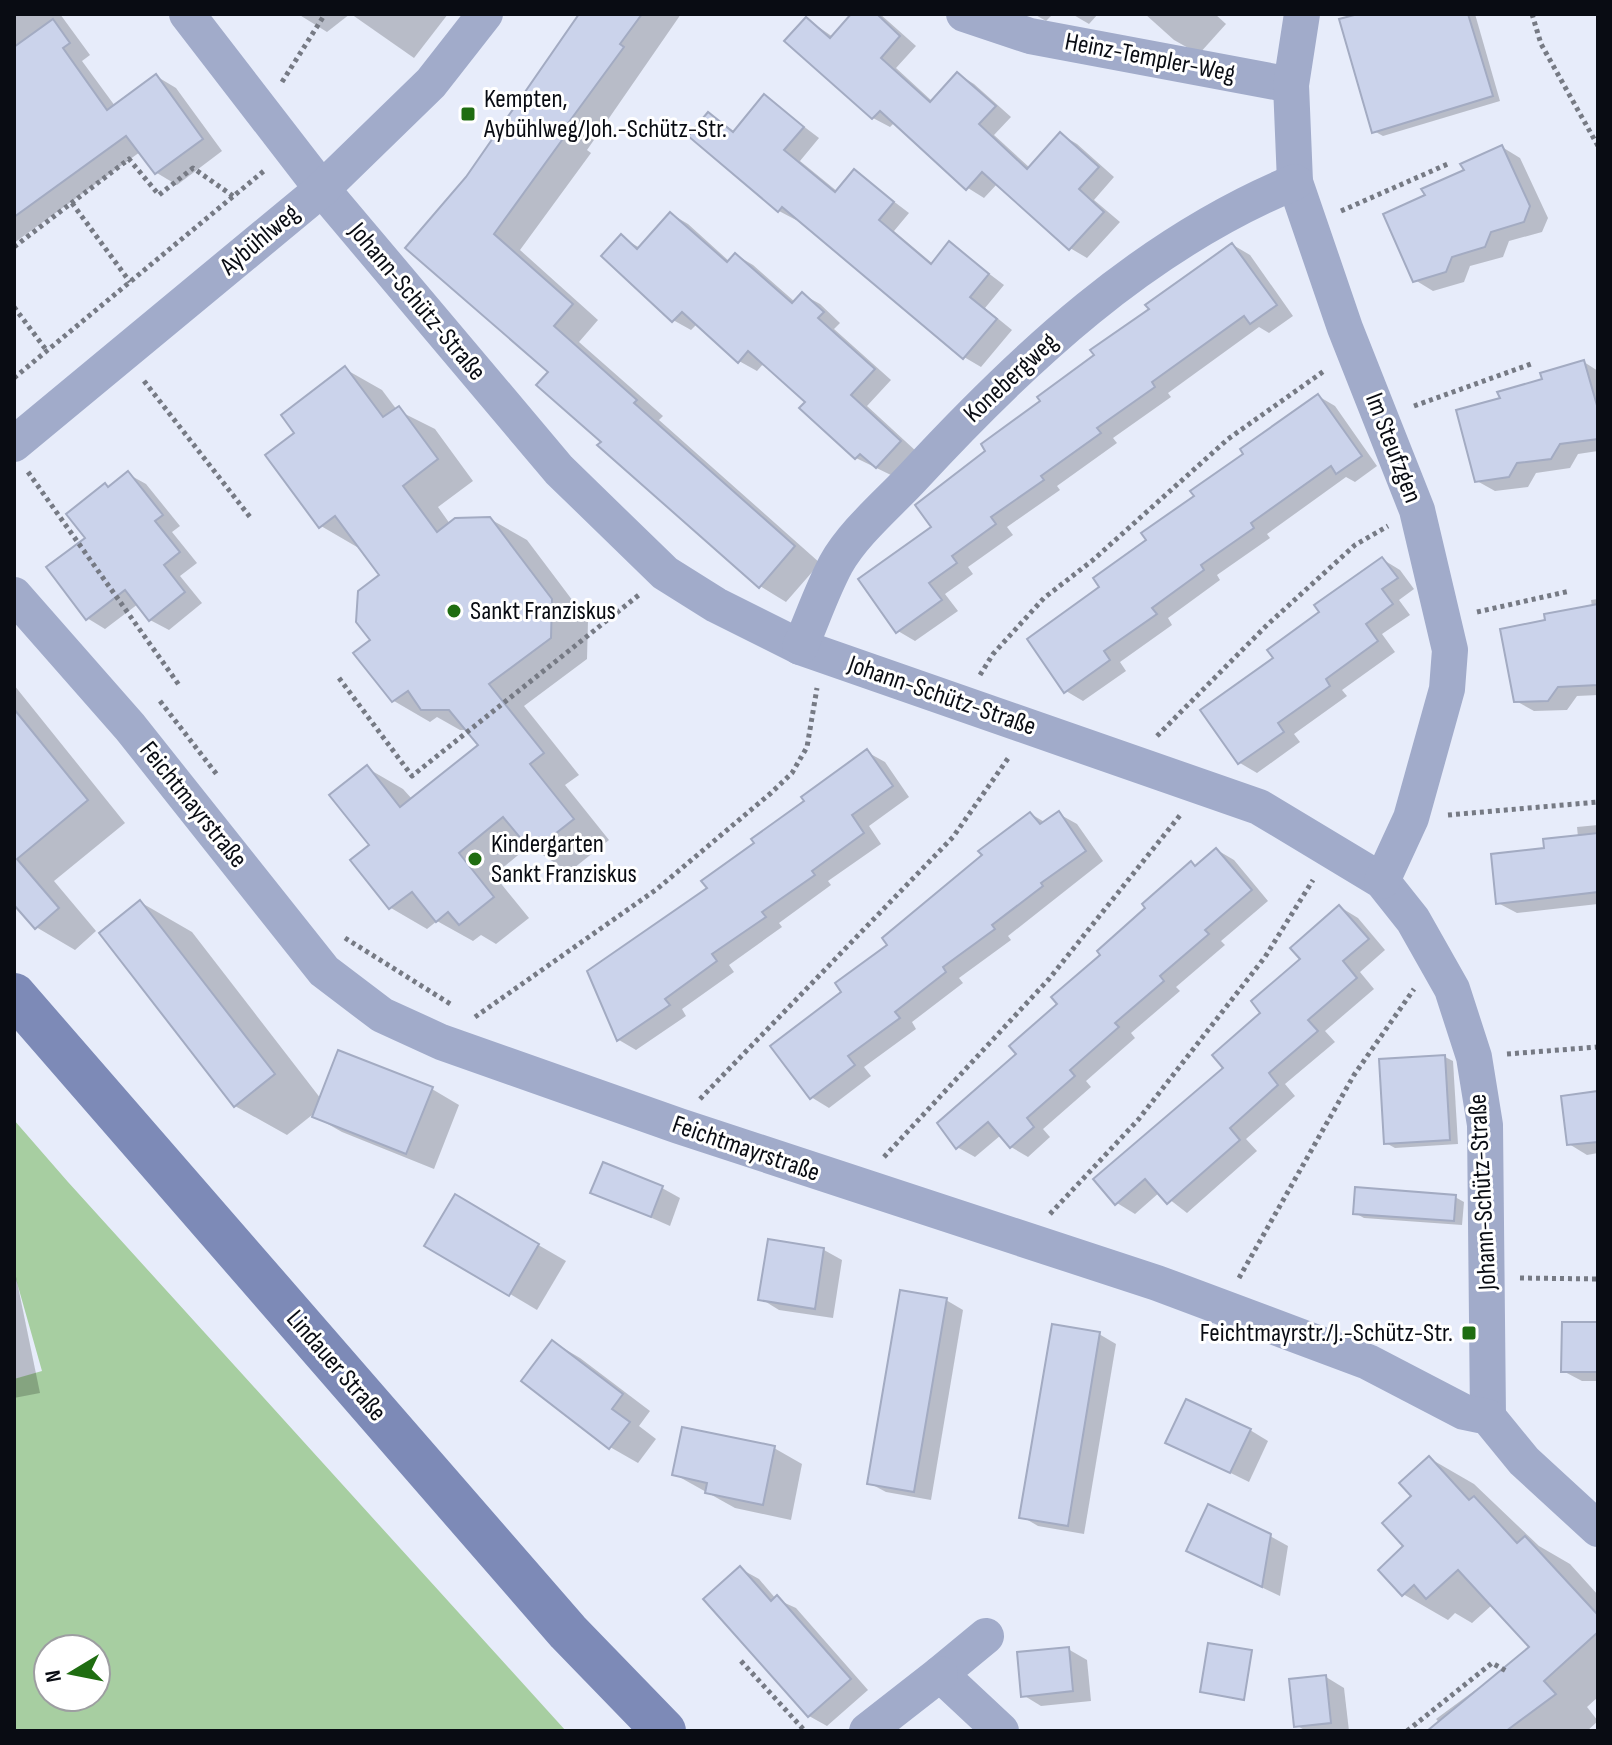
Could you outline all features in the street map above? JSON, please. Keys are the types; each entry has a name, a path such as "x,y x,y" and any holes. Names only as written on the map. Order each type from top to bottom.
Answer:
{"main road":[{"name":"Lindauer Straße","path":"14,995 568,1632 664,1731"}],"street":[{"name":"Johann-Schütz-Straße","path":"187,14 322,189 559,470 665,573 716,605 813,652 1259,807 1382,881 1413,920 1452,989 1474,1057 1485,1125 1488,1417"},
{"name":"Aybühlweg","path":"19,454 123,355 322,189 431,83 485,14"},
{"name":"Heinz-Templer-Weg","path":"964,14 1030,36 1291,85"},
{"name":"Im Steufzgen","path":"1302,14 1291,85 1295,182 1417,510 1450,650 1447,689 1411,818 1382,881"},
{"name":"Konebergweg","path":"813,652 837,561 986,397 1055,335 1159,256 1240,204 1295,182"},
{"name":"Feichtmayrstraße","path":"14,595 130,727 324,971 382,1015 441,1042 689,1113 1038,1224 1157,1283 1368,1362 1464,1412 1488,1417"},
{"path":"1488,1417 1524,1461 1598,1529"},
{"path":"867,1731 986,1636"},
{"path":"940,1674 1001,1731"}],"path":[{"path":"262,113 325,14"},
{"path":"1532,14 1541,44 1598,146"},
{"path":"14,378 291,149"},
{"path":"14,247 129,159 159,195 193,168 233,196"},
{"path":"1311,225 1450,163"},
{"path":"72,203 130,282"},
{"path":"14,307 47,351"},
{"path":"966,704 993,654 1044,598 1093,560 1228,439 1355,350"},
{"path":"123,355 250,517"},
{"path":"1383,418 1531,364"},
{"path":"19,454 179,685"},
{"path":"1140,765 1158,734 1267,625 1355,545 1417,510"},
{"path":"339,678 412,776 665,573"},
{"path":"1445,620 1570,591"},
{"path":"474,1018 657,889 792,773 807,747 815,715 817,682 813,652"},
{"path":"160,701 226,787"},
{"path":"689,1113 953,837 1030,726"},
{"path":"895,1166 880,1161 1049,979 1205,786"},
{"path":"1411,818 1598,802"},
{"path":"1038,1224 1138,1120 1265,957 1334,850"},
{"path":"339,934 400,975 474,1018 489,1023"},
{"path":"1234,1286 1354,1075 1435,959"},
{"path":"1474,1057 1598,1047"},
{"path":"689,1113 713,1105"},
{"path":"1038,1224 1061,1221"},
{"path":"1487,1278 1598,1279"},
{"path":"741,1661 805,1731"},
{"path":"1407,1731 1492,1663 1508,1672"}],"green space":[{"path":"14,1120 566,1731 14,1731 14,1379 42,1371 14,1272"}],"building":[{"path":"579,14 642,14 620,44 624,47 561,133 565,136 494,234 573,304 554,326 637,400 634,403 795,546 759,588 597,445 601,442 536,385 548,372 405,248 466,177"},
{"path":"851,14 877,14 900,36 881,58 930,102 957,72 996,106 979,124 1027,169 1060,132 1099,167 1079,189 1104,212 1069,250 982,172 966,190 880,111 872,119 784,41 806,17 830,38"},
{"path":"1358,14 1468,14 1493,96 1372,133 1339,19"},
{"path":"53,19 70,43 63,48 107,110 156,74 203,139 155,174 126,136 14,217 14,47"},
{"path":"764,94 804,127 784,150 835,192 854,169 894,202 879,220 931,264 949,241 989,274 970,297 997,319 963,359 782,207 778,212 688,136 708,112 733,132"},
{"path":"1502,145 1530,206 1524,222 1491,232 1485,247 1452,257 1446,272 1413,282 1383,214 1425,195 1421,189 1464,170 1460,164"},
{"path":"670,212 727,262 735,253 792,303 802,292 824,312 818,318 875,369 851,395 901,441 876,468 860,454 855,459 799,408 805,402 748,351 738,363 682,312 672,322 601,256 621,234 637,249"},
{"path":"1232,243 1277,305 1250,324 1244,316 1152,382 1155,387 1097,428 1101,433 1041,476 1044,480 991,517 996,524 952,556 957,563 929,583 942,600 896,633 858,579 931,527 915,505 985,451 981,444 1040,401 1037,397 1094,355 1090,350 1149,309 1145,305"},
{"path":"1584,360 1598,409 1598,439 1560,444 1551,459 1517,463 1509,477 1475,482 1456,410 1500,398 1497,392 1542,379 1540,373"},
{"path":"345,366 383,417 399,406 438,459 403,486 437,532 455,518 490,517 552,599 551,638 489,684 544,753 530,764 574,819 532,852 503,817 459,853 494,897 459,925 448,912 436,922 412,892 389,909 350,860 369,845 329,795 367,765 400,807 478,745 449,710 421,710 408,691 392,702 353,653 370,640 356,622 358,591 379,575 335,516 319,528 265,455 294,433 281,415"},
{"path":"1318,394 1362,456 1336,474 1331,466 1251,523 1254,528 1201,565 1204,570 1152,608 1157,614 1104,651 1110,660 1064,693 1027,639 1099,587 1093,578 1146,540 1141,533 1194,496 1190,491 1243,454 1240,449"},
{"path":"128,471 163,515 155,521 180,552 164,565 185,592 149,621 125,590 86,620 46,567 85,538 66,514 105,483 108,487"},
{"path":"1382,557 1398,578 1382,589 1393,604 1366,624 1378,641 1326,679 1330,686 1278,723 1284,732 1238,764 1200,710 1273,658 1267,650 1319,612 1314,605"},
{"path":"1598,604 1598,685 1558,687 1548,701 1514,702 1500,629 1545,620 1544,614"},
{"path":"14,709 88,800 17,859 59,908 35,929 14,905"},
{"path":"867,749 893,786 852,815 864,833 812,871 815,875 762,912 766,917 712,954 717,961 665,999 670,1005 617,1041 587,971 707,888 701,881 754,843 751,839 804,801 801,797"},
{"path":"1059,811 1086,851 1041,883 1043,886 992,925 995,929 943,967 946,972 895,1012 900,1018 848,1056 855,1065 810,1099 770,1046 841,992 835,983 887,945 882,938 982,855 978,851 1030,812 1040,824"},
{"path":"1598,833 1598,892 1496,904 1491,854 1544,848 1543,839"},
{"path":"1216,848 1252,890 1205,930 1209,934 1160,976 1164,981 1115,1023 1119,1027 1070,1070 1075,1076 1027,1118 1034,1127 1010,1148 988,1122 956,1149 937,1123 1016,1054 1009,1046 1057,1004 1051,997 1100,955 1097,951 1145,908 1142,904 1191,861 1195,866"},
{"path":"140,900 275,1074 234,1107 99,933"},
{"path":"1339,905 1369,939 1343,961 1357,978 1308,1020 1318,1031 1269,1073 1278,1085 1230,1128 1240,1140 1167,1204 1145,1179 1115,1205 1093,1179 1223,1068 1212,1055 1260,1013 1251,1001 1300,959 1290,948"},
{"path":"338,1050 433,1087 406,1154 312,1117"},
{"path":"1445,1055 1450,1140 1384,1144 1379,1059"},
{"path":"1598,1091 1598,1142 1567,1145 1561,1096"},
{"path":"603,1162 663,1186 651,1217 590,1193"},
{"path":"1355,1187 1456,1195 1454,1221 1353,1214"},
{"path":"455,1194 539,1244 509,1296 424,1246"},
{"path":"768,1239 824,1248 815,1309 758,1300"},
{"path":"900,1290 947,1298 914,1492 867,1484"},
{"path":"1562,1322 1598,1322 1598,1372 1561,1372"},
{"path":"1052,1324 1100,1332 1068,1526 1019,1518"},
{"path":"552,1340 623,1394 612,1409 630,1422 609,1449 521,1381"},
{"path":"1186,1399 1251,1429 1230,1473 1165,1443"},
{"path":"682,1427 775,1446 763,1505 705,1493 707,1483 672,1475"},
{"path":"1429,1456 1469,1500 1474,1496 1517,1543 1525,1536 1598,1615 1598,1632 1544,1681 1556,1694 1506,1731 1427,1731 1529,1647 1458,1570 1426,1599 1414,1585 1402,1596 1378,1570 1403,1546 1382,1523 1411,1496 1399,1483"},
{"path":"1208,1504 1271,1534 1262,1587 1186,1551"},
{"path":"740,1566 771,1601 777,1595 851,1679 808,1717 703,1599"},
{"path":"1208,1643 1252,1650 1244,1700 1200,1692"},
{"path":"1069,1647 1073,1691 1021,1697 1017,1652"},
{"path":"1326,1675 1331,1723 1294,1727 1289,1679"}],"place":[{"name":"Kempten, Aybühlweg/Joh.-Schütz-Str.","path":"468,114"},
{"name":"Sankt Franziskus","path":"454,611"},
{"name":"Kindergarten Sankt Franziskus","path":"475,859"},
{"name":"Feichtmayrstr./J.-Schütz-Str.","path":"1469,1333"}]}
